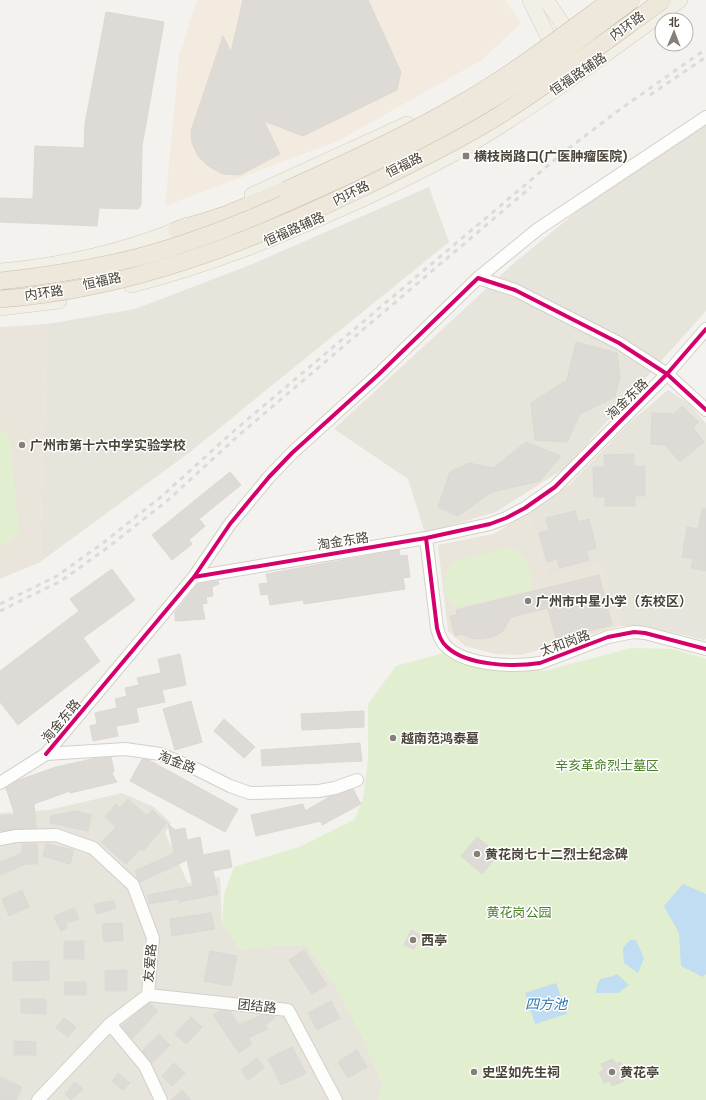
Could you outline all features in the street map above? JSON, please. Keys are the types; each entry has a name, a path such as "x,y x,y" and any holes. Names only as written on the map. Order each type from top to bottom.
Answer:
{"highway":[{"path":"177,230 225,215 286,190 424,124 470,98 536,54 611,0"},
{"name":"内环路","path":"0,282 89,268 137,257 223,230 292,201 418,141 471,112 573,44 632,0"},
{"name":"内环路","path":"0,298 86,287 141,274 196,258 278,227 412,164 471,132 529,95 663,0"}],"main road":[{"path":"530,0 558,58"},
{"path":"546,0 569,31 582,56"},
{"path":"0,271 75,259 125,247 177,230 412,122 551,44 615,0"},
{"name":"恒福路","path":"0,282 95,270 154,255 251,221 398,154 492,102 558,58 582,56 637,0"},
{"name":"恒福路","path":"0,298 55,290 127,276 193,257 260,232 403,166 488,120 663,0"},
{"name":"恒福路辅路","path":"0,308 55,301 134,285 202,266 275,239 396,183 441,160 515,116 582,56 680,0"},
{"path":"154,255 177,230"}],"street":[{"path":"194,577 230,524 269,477 292,453 378,375 478,278 538,229 706,117"},
{"path":"478,278 515,290 619,343 667,374 706,410"},
{"name":"淘金东路","path":"46,754 194,577 426,538 490,524 525,508 542,497 564,477 667,374 706,329"},
{"name":"太和岗路","path":"426,538 437,628 440,638 446,646 459,655 492,663 536,664 608,637 634,632 645,633 706,649"},
{"name":"淘金路","path":"0,783 46,754 107,749 141,750 167,757 230,786 250,793 319,791 335,788 357,780"},
{"name":"友爱路","path":"0,840 16,836 56,835 93,848 133,885 153,938 148,995 110,1024 38,1100"},
{"name":"团结路","path":"148,995 288,1010 336,1100"},
{"path":"110,1024 145,1066 161,1100"}],"shaded area":[{"path":"197,0 506,0 521,23 482,60 338,141 165,206 179,56"},
{"path":"706,112 706,311 565,468 496,512 425,533 408,479 334,429 513,264 682,125"},
{"path":"429,187 449,242 190,452 40,562 47,324 135,309 250,265"},
{"name":"广州市第十六中学实验学校","path":"47,324 40,562 0,579 0,327"},
{"path":"668,390 688,403 706,423 706,639 704,640 645,626 620,626 600,565 547,577 528,514 569,485 628,424"},
{"name":"广州市中星小学（东校区）","path":"528,514 547,577 600,565 620,626 521,655 495,654 465,646 448,631 438,545 493,534"},
{"path":"122,793 154,807 171,823 165,833 188,883 220,877 222,924 277,946 307,946 334,983 363,1038 383,1085 378,1100 0,1100 0,813 49,810"}],"green space":[{"path":"0,428 10,437 19,531 13,540 2,546 0,546"},
{"path":"509,547 520,554 528,565 532,578 529,591 455,608 447,597 444,584 447,571 451,566 456,561"},
{"name":"黄花岗公园","path":"631,648 673,649 706,659 706,1100 378,1100 383,1085 363,1038 334,983 307,946 277,946 240,950 222,924 224,894 234,867 299,847 355,819 363,798 368,759 368,704 396,666 443,653 485,665 544,671"}],"water":[{"path":"683,884 706,894 706,974 703,977 681,966 679,933 664,906"},
{"path":"630,940 636,940 644,958 638,973 624,963 623,948"},
{"path":"617,974 629,985 618,993 596,993 597,986 601,979"},
{"name":"四方池","path":"556,983 567,1014 535,1024 525,993"}],"building":[{"path":"243,0 368,0 401,72 397,90 303,136 264,121 280,154 240,175 223,174 213,169 198,156 192,143 191,131 223,36 231,52"},
{"path":"106,12 164,22 142,146 141,205 138,209 99,208 97,226 0,222 0,198 33,199 35,146 84,148 85,124"},
{"path":"576,342 617,353 620,377 615,397 580,414 567,442 535,440 531,403 567,380"},
{"path":"682,406 699,422 693,428 704,442 680,462 665,445 651,444 652,413 674,414"},
{"path":"526,442 561,456 540,481 492,492 458,516 438,507 450,472 469,463 493,468"},
{"path":"634,454 634,466 645,466 645,496 635,496 635,506 605,506 605,497 594,497 593,467 604,467 604,455"},
{"path":"230,472 241,485 199,519 205,526 189,540 192,544 172,560 152,535"},
{"path":"702,508 706,509 706,571 691,568 693,559 682,557 687,527 698,529"},
{"path":"575,511 578,522 589,519 596,548 586,551 589,560 560,568 557,559 547,562 539,533 549,530 546,518"},
{"path":"399,550 400,556 407,555 410,577 403,578 405,589 304,604 303,600 270,605 268,594 261,595 259,584 268,583 266,574"},
{"path":"112,569 135,600 83,638 100,661 18,725 0,702 0,671 79,611 70,599"},
{"path":"599,575 612,625 556,639 548,608 511,617 503,631 493,637 481,639 471,638 462,634 455,636 450,616 457,615 456,610"},
{"path":"218,581 219,584 212,587 213,596 206,597 207,603 202,604 205,619 175,621 175,612 198,584"},
{"path":"180,654 186,685 162,690 165,702 136,708 139,722 116,726 118,736 93,741 90,726 97,724 95,713 117,708 115,699 127,696 125,688 139,685 137,678 161,673 158,659"},
{"path":"191,701 202,742 175,750 163,709"},
{"path":"364,711 364,727 302,730 301,714"},
{"path":"224,719 255,747 244,758 214,731"},
{"path":"360,743 362,761 262,766 261,750"},
{"path":"111,757 114,771 112,774 117,782 70,793 70,791 34,804 36,828 0,831 0,816 15,815 6,788 19,780 56,767 92,759"},
{"path":"142,759 149,760 238,809 225,832 130,781"},
{"path":"353,789 361,804 322,825 321,821 256,836 251,815 303,804 305,811 331,796"},
{"path":"128,799 147,816 152,810 167,823 143,851 140,849 126,864 101,842 116,827 105,817 116,804 120,808"},
{"path":"75,811 91,815 88,831 50,823 51,816"},
{"path":"168,824 175,830 185,828 187,840 200,837 203,855 229,850 232,867 213,871 218,894 179,902 178,899 149,904 148,895 193,886 187,860 140,882 135,871 174,853"},
{"path":"477,837 498,855 482,874 461,856"},
{"path":"22,844 37,844 38,864 26,864 0,875 0,862 22,853"},
{"path":"46,844 74,850 70,864 43,856"},
{"path":"22,890 29,907 9,916 2,899"},
{"path":"114,901 116,908 97,914 94,904"},
{"path":"74,908 79,919 66,923 67,928 61,931 54,917"},
{"path":"211,913 214,929 172,936 170,919"},
{"path":"122,923 123,940 104,942 102,924"},
{"name":"西亭","path":"411,930 421,935 414,949 404,945"},
{"path":"64,941 84,941 84,959 64,959"},
{"path":"304,950 327,985 312,994 289,960"},
{"path":"210,951 237,956 231,986 204,981"},
{"path":"49,961 49,980 13,981 13,962"},
{"path":"127,970 127,991 105,991 105,971"},
{"path":"64,982 86,982 86,995 65,995"},
{"path":"21,999 46,999 46,1014 21,1013"},
{"path":"331,1001 340,1018 317,1030 308,1013"},
{"path":"149,1003 158,1011 132,1039 122,1026"},
{"path":"220,1010 230,1011 239,1025 262,1015 274,1016 275,1018 265,1025 268,1029 248,1038 252,1044 239,1053 213,1015"},
{"path":"191,1017 202,1027 186,1044 175,1034"},
{"path":"64,1018 76,1027 68,1037 56,1028"},
{"path":"159,1034 170,1045 152,1063 142,1051"},
{"path":"14,1041 36,1042 36,1055 14,1055"},
{"path":"292,1047 306,1073 281,1085 268,1059"},
{"path":"357,1050 367,1067 348,1078 338,1062"},
{"path":"257,1058 264,1068 248,1080 241,1070"},
{"name":"黄花亭","path":"613,1059 616,1064 621,1062 626,1073 621,1075 624,1081 612,1086 609,1081 604,1083 599,1072 604,1070 601,1064"},
{"path":"174,1063 185,1073 172,1086 162,1076"},
{"path":"118,1073 130,1083 123,1090 112,1081"},
{"path":"0,1077 22,1087 16,1100 0,1100"},
{"path":"75,1082 83,1089 71,1100 65,1094"},
{"path":"182,1090 191,1100 171,1100"}],"railway":[{"path":"0,604 57,576 103,543 162,496 235,430 564,152 619,110 706,49"},
{"path":"650,95 706,57"},
{"path":"0,611 61,581 107,548 167,501 239,435 531,187"}],"cycle path":[{"path":"46,754 194,577 230,524 269,477 292,453 378,375 478,278 515,290 619,343 667,374 706,410"},
{"path":"194,577 426,538 490,524 506,518 525,508 555,487 667,374 706,329"},
{"path":"426,538 437,628 445,645 466,658 491,664 504,665 540,663 608,637 634,632 645,633 706,649"}],"place":[{"name":"横枝岗路口(广医肿瘤医院)","path":"466,156"},
{"name":"广州市第十六中学实验学校","path":"22,445"},
{"name":"广州市中星小学（东校区）","path":"528,601"},
{"name":"越南范鸿泰墓","path":"393,738"},
{"name":"黄花岗七十二烈士纪念碑","path":"477,854"},
{"name":"西亭","path":"413,940"},
{"name":"史坚如先生祠","path":"474,1072"},
{"name":"黄花亭","path":"612,1072"}],"park label":[{"name":"辛亥革命烈士墓区","path":"607,765"}]}
